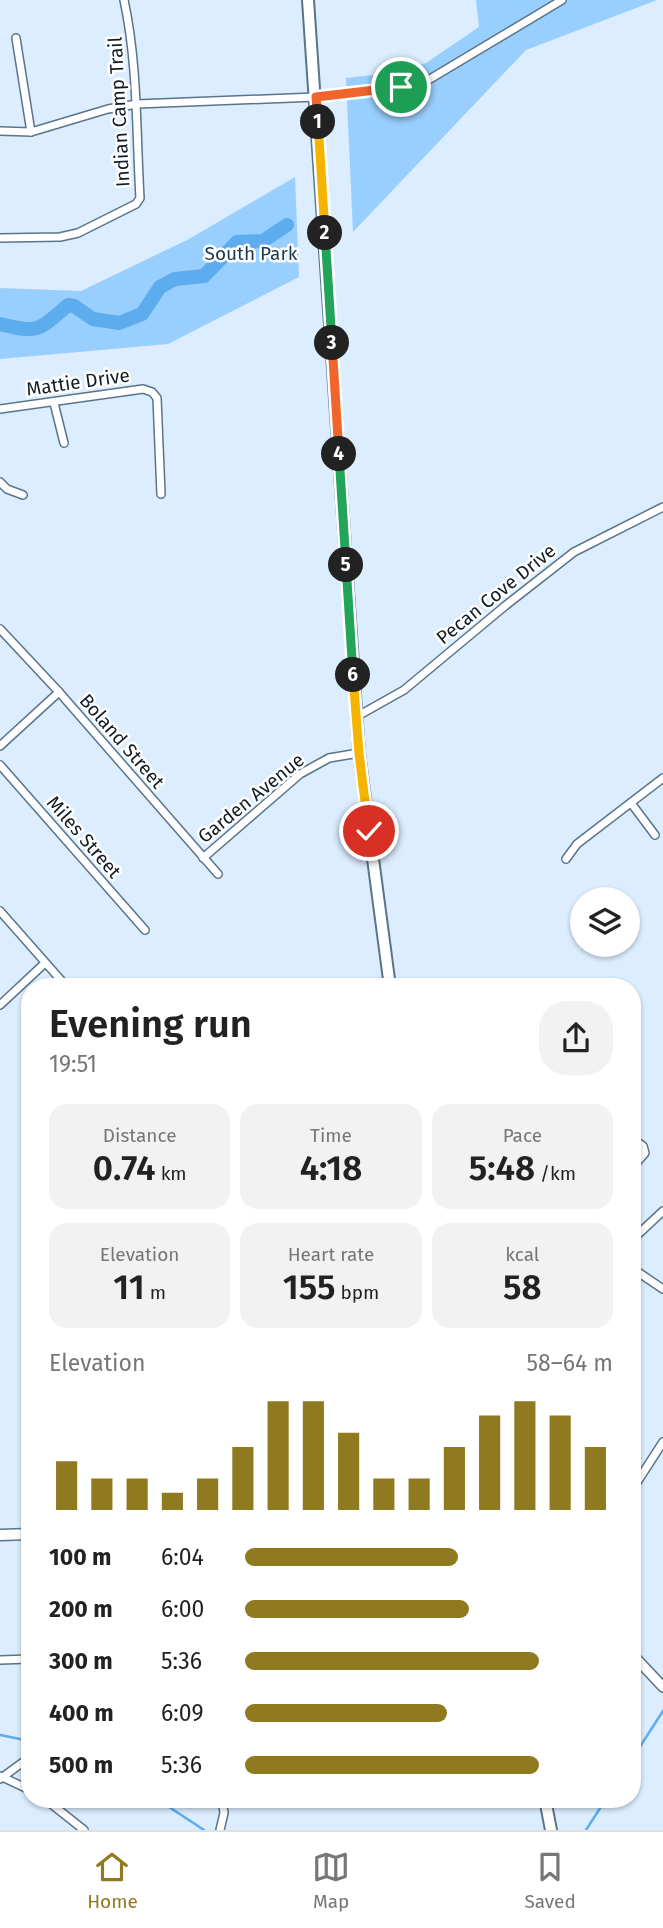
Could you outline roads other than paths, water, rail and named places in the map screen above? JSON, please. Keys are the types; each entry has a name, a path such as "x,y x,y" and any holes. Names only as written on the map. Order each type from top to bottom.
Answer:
{"main road":[{"path":"308,0 356,717 389,978"},
{"path":"0,1535 21,1534"},
{"path":"547,1808 551,1830"}],"street":[{"name":"Indian Camp Trail","path":"0,238 61,237 78,233 136,204 139,198 137,104 131,34 124,0"},
{"path":"0,131 31,132 108,109 137,104 316,97 401,87 429,79 562,0"},
{"path":"16,38 31,132"},
{"name":"Mattie Drive","path":"0,409 143,389 152,391 157,398 161,494"},
{"path":"54,402 64,443"},
{"path":"0,482 7,489 23,495"},
{"name":"Pecan Cove Drive","path":"356,717 404,690 574,552 663,507"},
{"name":"Boland Street","path":"0,629 59,692 218,874"},
{"path":"0,746 59,692"},
{"name":"Garden Avenue","path":"202,858 300,774 329,758 359,753"},
{"name":"Miles Street","path":"0,765 145,930"},
{"path":"566,859 577,844 663,778"},
{"path":"631,803 655,835"},
{"path":"0,911 59,978"},
{"path":"29,978 45,963"},
{"path":"0,1005 21,985"},
{"path":"641,1232 663,1211"},
{"path":"641,1274 663,1289"},
{"path":"641,1476 663,1442"},
{"path":"0,1660 21,1659"},
{"path":"641,1664 663,1687"},
{"path":"1,1777 21,1763"},
{"path":"1,1777 21,1786"},
{"path":"57,1808 85,1830"},
{"path":"220,1830 223,1808"}],"waterway":[{"path":"0,324 23,329 38,328 68,305 93,319 119,323 142,314 160,287 175,279 204,276 237,242 263,241 287,225"},
{"path":"641,1745 663,1711"},
{"path":"0,1735 21,1739"},
{"path":"171,1808 204,1830"},
{"path":"586,1830 600,1808"}],"park label":[{"name":"South Park","path":"251,253"}]}
